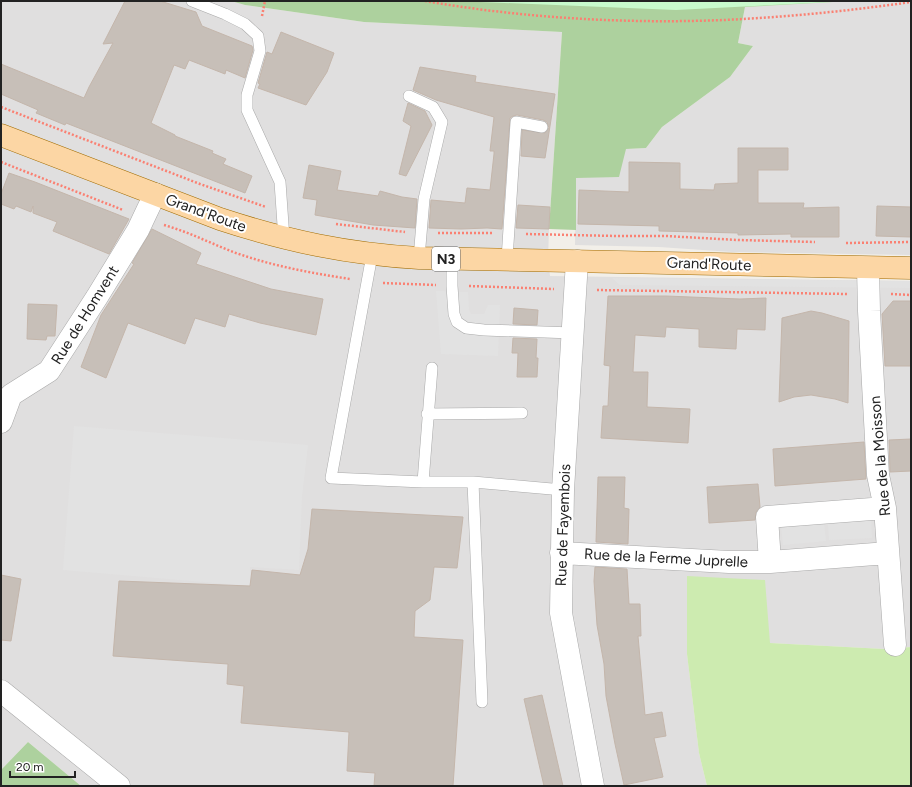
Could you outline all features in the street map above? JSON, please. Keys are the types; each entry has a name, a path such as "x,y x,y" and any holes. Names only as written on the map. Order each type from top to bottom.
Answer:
{"main road":[{"name":"Grand'Route","path":"1,135 220,219 284,239 372,255 452,259 911,268"}],"street":[{"name":"Rue de Homvent","path":"1,422 6,390 49,371 97,298 138,230 155,194"},
{"name":"Rue de Fayembois","path":"577,261 574,333 563,490 561,613 593,786"},
{"name":"Rue de la Moisson","path":"868,268 878,474 885,508 895,645"},
{"name":"Rue de la Ferme Juprelle","path":"770,562 767,517 885,508"},
{"name":"Rue de la Ferme Juprelle","path":"561,553 729,562 770,562 888,554"},
{"path":"1,691 119,786"}],"lane":[{"path":"192,1 225,14 245,24 258,36 260,51 247,95 247,110 280,182 284,239"},
{"path":"409,96 433,107 442,122 424,198 419,258"},
{"path":"507,259 516,122 542,127"},
{"path":"372,255 331,478 422,482 473,482 563,490"},
{"path":"452,259 454,314 457,322 466,328 574,333"},
{"path":"422,482 432,368"},
{"path":"428,414 522,414"},
{"path":"473,482 482,702"}],"path":[{"path":"263,8 265,1"},
{"path":"425,1 459,7 522,13 578,18 644,21 724,20 815,14 911,2"},
{"path":"1,107 200,184 282,212"},
{"path":"331,224 421,233 666,236 816,242"},
{"path":"840,243 911,242"}],"shaded area":[{"path":"1,1 231,1 245,5 364,22 562,32 549,229 548,260 550,276 911,281 911,647 884,649 770,643 687,654 699,753 707,786 81,786 28,742 1,770"},
{"path":"851,1 911,1 911,255 732,252 659,247 575,245 576,178 626,149 646,148 662,127 730,77 753,46 738,43 745,7"},
{"path":"612,278 911,281 911,288 620,285"},
{"path":"436,291 468,292 469,310 471,314 484,314 488,305 500,305 498,356 441,354"},
{"path":"74,426 308,445 302,496 299,570 250,567 250,586 63,570"},
{"path":"871,520 872,538 829,540 828,523"},
{"path":"824,523 826,541 783,545 781,527"}],"green space":[{"path":"231,1 851,1 745,7 738,43 753,46 730,77 662,127 646,148 626,149 619,177 576,178 576,230 549,229 562,32 364,22 245,5"},
{"path":"457,1 851,1 676,10"},
{"path":"687,576 765,580 770,643 884,649 911,647 911,786 707,786 699,753 687,654"},
{"path":"28,742 81,786 1,786 1,770"}],"building":[{"path":"125,1 160,1 196,12 202,26 252,46 253,50 245,78 226,70 225,74 189,60 185,69 174,65 151,123 175,136 213,151 212,153 226,159 223,164 252,176 245,193 66,123 65,125 36,113 38,110 1,94 1,64 84,98 113,43 103,44"},
{"path":"281,32 334,53 327,72 306,105 258,88 260,84 258,83 267,52 272,54"},
{"path":"420,67 476,76 475,82 555,94 545,158 521,156 522,130 545,133 549,128 547,122 517,115 510,118 502,229 429,228 431,200 465,203 467,188 490,190 494,151 490,151 494,117 436,100 413,90"},
{"path":"408,103 425,111 432,125 406,176 399,174 411,126 403,121"},
{"path":"738,148 788,148 788,170 758,170 758,203 804,203 803,208 839,207 839,237 791,237 791,234 738,235 738,233 659,231 659,226 578,224 579,190 629,192 629,162 680,163 680,189 714,190 715,184 738,183"},
{"path":"309,165 341,171 337,190 378,196 380,191 402,197 417,199 415,228 373,225 315,215 317,200 303,198"},
{"path":"9,173 129,219 109,254 53,231 57,222 33,213 33,206 31,212 16,206 14,209 1,204 1,194"},
{"path":"518,205 550,207 549,229 516,228"},
{"path":"877,206 911,207 911,237 876,236"},
{"path":"152,229 201,253 196,264 271,289 323,299 316,335 260,323 229,314 225,327 195,318 185,344 128,323 106,378 81,367 101,315 134,264 132,263"},
{"path":"608,296 666,296 740,299 766,298 765,330 737,329 736,349 699,347 699,329 666,327 665,337 635,335 633,372 648,372 647,407 690,409 688,443 601,438 603,406 608,406 610,366 604,365"},
{"path":"893,301 911,301 911,366 885,366 882,314"},
{"path":"28,304 57,305 55,336 47,336 46,340 27,339"},
{"path":"514,308 538,310 537,325 513,324"},
{"path":"811,311 849,321 848,403 811,395 794,397 779,402 782,318"},
{"path":"513,338 537,339 537,377 517,377 518,353 512,353"},
{"path":"911,439 911,471 890,472 889,440"},
{"path":"864,442 866,479 775,486 773,449"},
{"path":"598,477 625,477 624,508 629,509 628,544 596,542"},
{"path":"758,484 760,507 756,512 755,520 709,523 707,487"},
{"path":"312,509 463,517 457,568 434,567 430,600 415,611 414,637 463,640 453,786 374,786 375,773 347,771 349,732 241,723 244,686 227,684 228,664 113,656 119,581 250,586 252,570 300,575 308,549"},
{"path":"595,567 627,569 629,604 640,604 641,636 638,636 645,715 662,712 666,736 654,738 663,777 624,785 606,696 604,664 597,625 594,581"},
{"path":"1,575 21,579 11,641 1,640"},
{"path":"542,695 563,786 544,786 524,699"}]}
